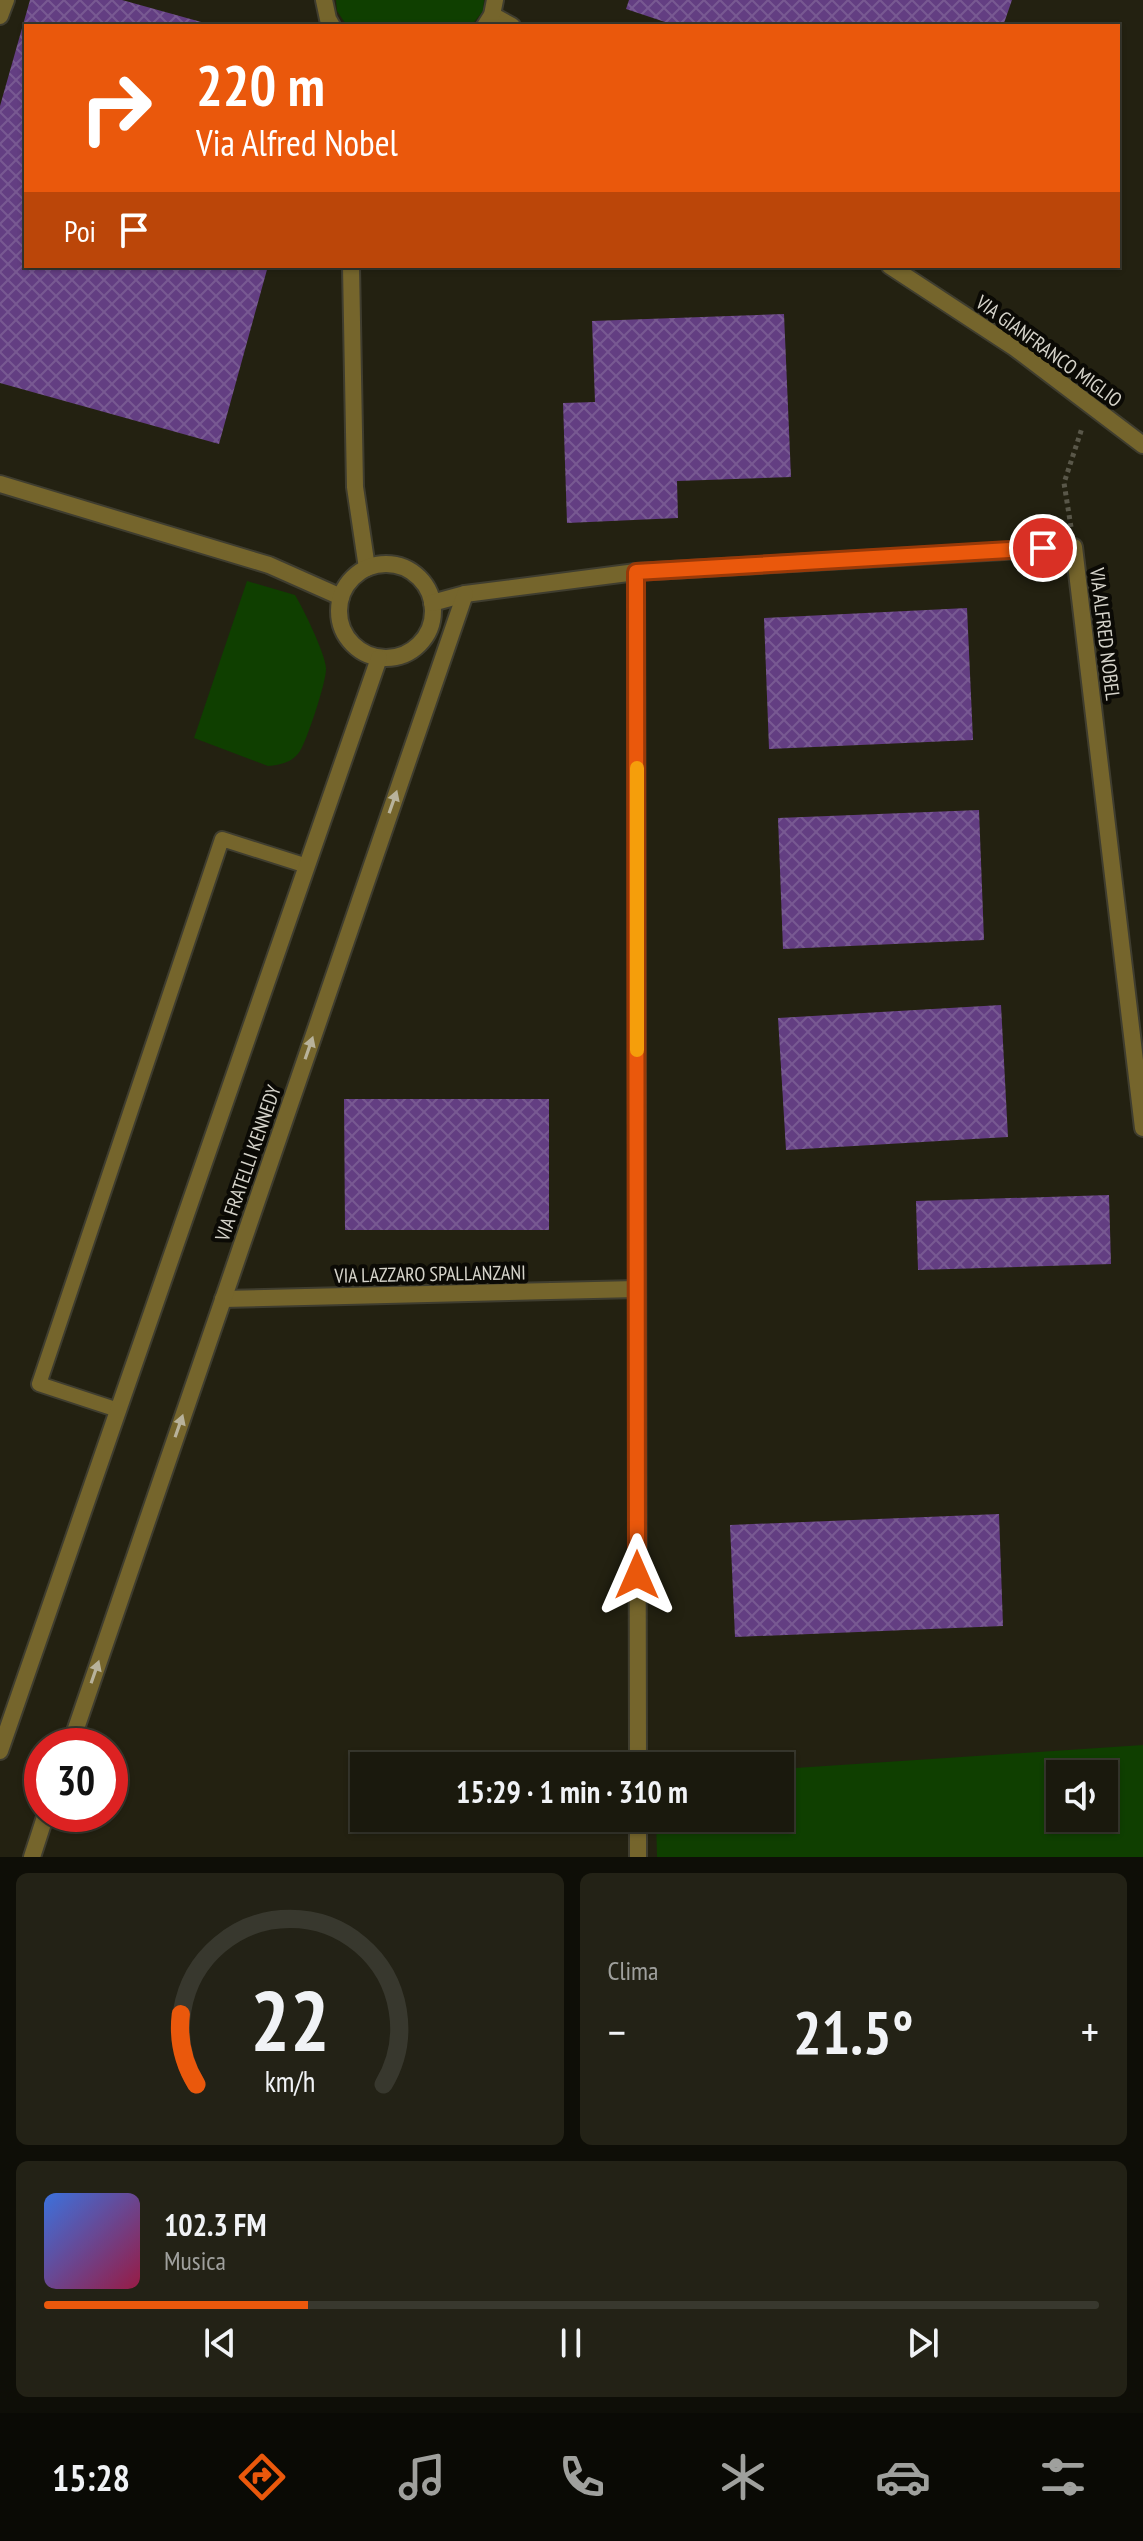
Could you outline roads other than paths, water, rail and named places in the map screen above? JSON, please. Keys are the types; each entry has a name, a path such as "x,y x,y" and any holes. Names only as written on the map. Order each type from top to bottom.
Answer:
{"street":[{"path":"0,16 6,0"},
{"path":"324,0 331,24"},
{"path":"491,14 508,24"},
{"path":"351,268 355,487 367,568"},
{"name":"VIA GIANFRANCO MIGLIO","path":"893,268 1015,348 1143,445"},
{"path":"0,484 269,565 341,597"},
{"name":"VIA ALFRED NOBEL","path":"432,603 465,594 636,572 1074,547 1143,1128"},
{"path":"382,564 398,565 412,571 424,582 434,611 431,627 423,641 411,652 395,658 379,658 355,646 346,636 339,610 341,597 356,575 367,568 382,564"},
{"path":"636,572 638,1752"},
{"name":"VIA FRATELLI KENNEDY","path":"76,1728 465,594"},
{"name":"VIA FRATELLI KENNEDY","path":"1,1746 379,658"},
{"name":"VIA LAZZARO SPALLANZANI","path":"223,1299 637,1289"},
{"path":"32,1857 40,1832"},
{"path":"638,1832 638,1857"}],"lane":[{"path":"118,1410 39,1384 222,839 307,866"}]}
